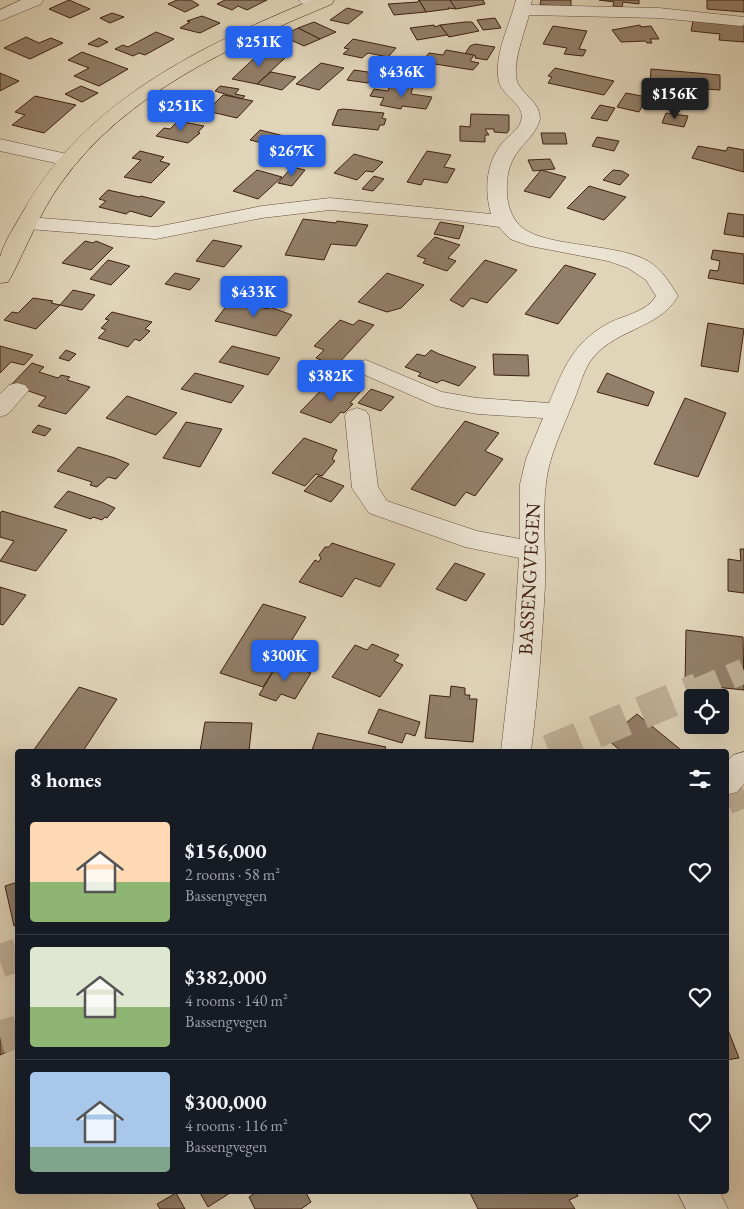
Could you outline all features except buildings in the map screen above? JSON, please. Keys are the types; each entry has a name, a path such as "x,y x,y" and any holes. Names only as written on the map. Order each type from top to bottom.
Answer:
{"main road":[{"path":"0,277 44,192 68,160 116,113 156,83 223,44 316,1"}],"street":[{"path":"0,16 35,0"},
{"path":"28,223 156,233 262,212 330,204 456,215 505,222 497,193 497,174 508,149 530,124 532,118 531,111 509,85 508,77 514,36 523,5 700,14 741,21"},
{"path":"0,145 68,160"},
{"name":"BASSENGVEGEN","path":"505,222 520,235 535,241 594,252 638,264 656,276 663,285 667,296 663,303 652,313 615,329 597,342 579,360 538,459 533,484 533,551 528,637 516,749"},
{"path":"366,367 436,398 477,406 557,411"},
{"path":"0,409 17,390"},
{"path":"357,416 365,488 378,507 474,540 533,551"},
{"path":"729,780 744,764"},
{"path":"698,1194 709,1209"}],"tunnel":[{"path":"701,689 744,671"},
{"path":"554,749 684,695"},
{"path":"729,797 744,791"},
{"path":"0,961 15,956"},
{"path":"0,1037 15,1033"}]}
